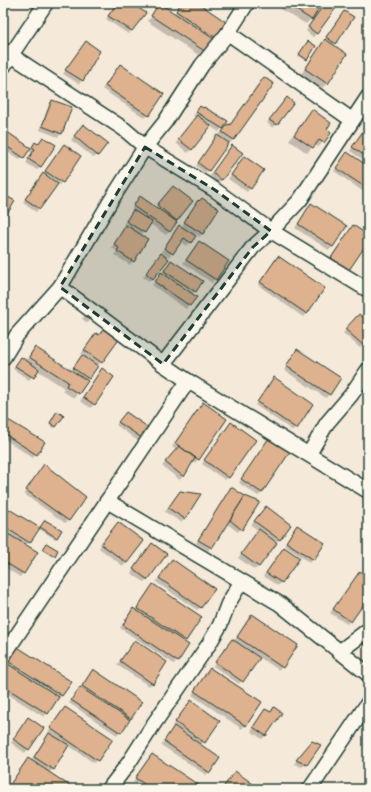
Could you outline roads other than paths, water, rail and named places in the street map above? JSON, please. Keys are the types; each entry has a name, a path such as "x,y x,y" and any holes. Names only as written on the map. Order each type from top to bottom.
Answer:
{"street":[{"path":"3,68 7,53 46,3"},
{"path":"3,358 17,335 60,287 110,202 145,147 165,122 202,65 228,33 247,3"},
{"path":"228,33 352,120"},
{"path":"7,53 124,129 145,147 215,190 271,231 368,290"},
{"path":"163,364 253,247 271,231 300,200 368,96"},
{"path":"60,287 163,364 368,491"},
{"path":"309,454 327,423 351,395 368,370"},
{"path":"3,656 188,380"},
{"path":"107,501 280,604 368,674"},
{"path":"109,789 128,764 209,644 220,624 228,604 241,582"},
{"path":"339,652 368,630"},
{"path":"310,789 368,703"}]}
